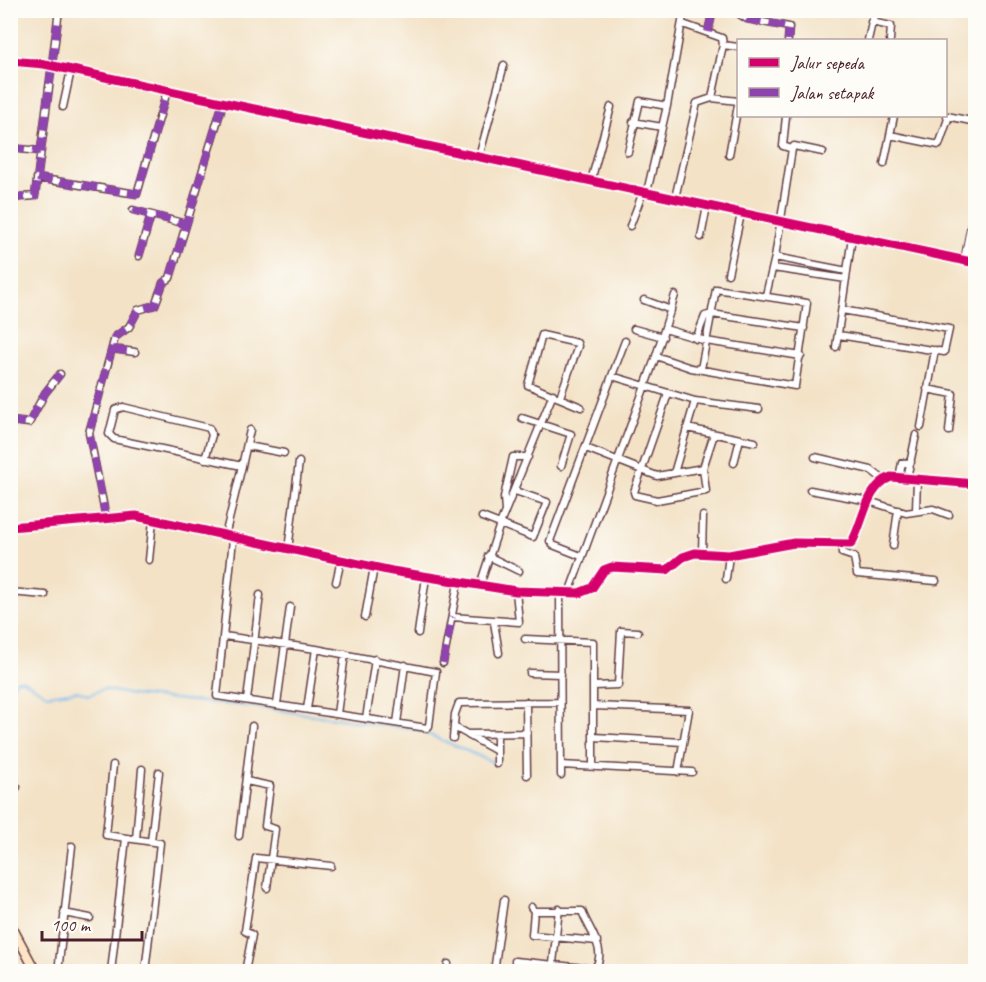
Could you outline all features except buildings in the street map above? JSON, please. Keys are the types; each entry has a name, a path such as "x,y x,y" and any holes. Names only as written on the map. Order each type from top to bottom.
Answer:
{"main road":[{"path":"10,923 36,972"}],"street":[{"path":"10,198 34,197 59,10"},
{"path":"630,226 645,192 662,127 684,10"},
{"path":"708,32 713,10"},
{"path":"726,10 736,12 747,19 789,27 788,39"},
{"path":"868,39 875,10"},
{"path":"871,22 891,26 890,39"},
{"path":"683,24 721,37 723,45 712,98"},
{"path":"723,45 737,47"},
{"path":"10,61 71,70 975,262"},
{"path":"479,157 504,66"},
{"path":"63,107 71,70"},
{"path":"37,178 137,194 167,91"},
{"path":"675,198 694,107 699,101 712,98 737,103"},
{"path":"628,152 633,122 640,101 667,106"},
{"path":"106,518 89,433 115,337 129,327 138,310 155,305 164,283 170,279 223,103"},
{"path":"591,181 611,107"},
{"path":"729,155 737,109"},
{"path":"947,116 975,123"},
{"path":"786,117 782,143 784,147 792,149 794,146 823,152"},
{"path":"884,164 894,117"},
{"path":"890,135 939,145 947,117"},
{"path":"633,122 662,127"},
{"path":"10,148 40,151"},
{"path":"766,295 775,257 792,149"},
{"path":"965,260 975,201"},
{"path":"701,237 707,206"},
{"path":"133,210 186,224"},
{"path":"729,274 741,214"},
{"path":"139,256 151,215"},
{"path":"836,347 852,237"},
{"path":"775,257 847,271"},
{"path":"773,268 846,279"},
{"path":"657,356 701,369 795,386 807,303 716,289 701,369"},
{"path":"569,593 657,356 675,295"},
{"path":"644,300 671,310"},
{"path":"839,335 945,350 949,329 842,310"},
{"path":"696,339 705,316 712,314 804,328"},
{"path":"634,329 663,337"},
{"path":"665,329 706,341 801,356"},
{"path":"480,585 500,524 541,424 556,395 578,346 576,343 543,335 528,385 556,395 581,407"},
{"path":"581,556 550,542 625,341"},
{"path":"112,349 135,352"},
{"path":"921,427 934,350"},
{"path":"10,421 29,423 45,393 60,374"},
{"path":"612,376 668,394 759,409"},
{"path":"927,389 953,394 949,431"},
{"path":"668,394 634,493 657,500 706,491 703,468 714,434"},
{"path":"674,473 696,400"},
{"path":"205,459 212,435 208,428 123,407 115,410 110,437 205,459 242,466"},
{"path":"522,418 572,435 561,466"},
{"path":"687,428 755,442"},
{"path":"225,536 250,430"},
{"path":"907,478 916,435"},
{"path":"734,463 740,439"},
{"path":"248,446 284,453"},
{"path":"586,448 657,476 703,468"},
{"path":"506,511 504,498 513,457 528,457"},
{"path":"815,457 871,470 884,480"},
{"path":"288,550 299,462"},
{"path":"898,477 902,462 910,462"},
{"path":"10,527 130,516 233,539 458,583 516,591 569,593 592,588 607,568 667,570 683,557 702,554 729,555 794,543 852,543 869,501 884,480 898,477 975,484"},
{"path":"916,510 917,479"},
{"path":"810,490 869,501 906,513 933,509 949,515"},
{"path":"482,517 534,536 547,502 515,491"},
{"path":"893,546 898,510"},
{"path":"702,554 703,516"},
{"path":"148,560 153,520"},
{"path":"224,636 375,659 436,672 429,728 218,697 216,694 233,539"},
{"path":"842,544 842,554 854,558 857,574 936,581"},
{"path":"726,579 729,555"},
{"path":"488,556 519,571"},
{"path":"336,582 341,560"},
{"path":"365,617 374,567"},
{"path":"418,633 426,577"},
{"path":"443,663 458,583"},
{"path":"452,617 494,622 519,622 516,591"},
{"path":"10,592 45,595"},
{"path":"560,593 561,775"},
{"path":"247,700 260,595"},
{"path":"277,704 290,607"},
{"path":"494,622 499,653"},
{"path":"594,686 618,685 621,631 638,632"},
{"path":"525,639 560,638 592,642 595,706 593,765"},
{"path":"307,710 316,649"},
{"path":"338,714 345,654"},
{"path":"366,718 375,659"},
{"path":"397,723 405,665"},
{"path":"530,673 561,674"},
{"path":"526,702 527,775"},
{"path":"453,738 459,703 560,702"},
{"path":"595,706 687,709 689,711 678,772"},
{"path":"239,836 252,726"},
{"path":"454,727 497,751"},
{"path":"467,735 527,733"},
{"path":"497,734 497,764"},
{"path":"594,737 683,742"},
{"path":"113,765 105,833 160,843 145,972"},
{"path":"561,765 692,772"},
{"path":"136,839 142,769"},
{"path":"151,841 159,771"},
{"path":"246,781 270,786 265,826 275,829 267,888"},
{"path":"111,972 126,838"},
{"path":"58,972 72,846"},
{"path":"245,972 253,940 252,934 245,931 256,858 331,866"},
{"path":"494,972 504,900"},
{"path":"515,960 553,968 596,968 599,948 597,941 582,911 532,909 532,935 597,941"},
{"path":"553,968 559,909"},
{"path":"64,913 90,918"}],"waterway":[{"path":"10,688 17,680 23,680 47,695 77,691 88,695 104,689 132,695 256,707 418,730 495,763"}],"marked path":[{"path":"10,198 35,196 59,10"},
{"path":"708,32 713,10"},
{"path":"726,10 736,12 747,19 789,27 788,39"},
{"path":"37,178 137,194 167,91"},
{"path":"106,518 89,433 115,337 129,327 138,310 155,305 163,283 170,278 223,103"},
{"path":"10,148 40,151"},
{"path":"133,210 186,224"},
{"path":"139,256 151,215"},
{"path":"112,349 135,352"},
{"path":"10,421 29,423 45,393 60,374"},
{"path":"443,663 452,617"},
{"path":"10,787 17,787"}],"cycle path":[{"path":"10,61 44,64 976,263"},
{"path":"10,527 136,516 392,571 516,591 579,593 592,588 604,570 612,567 667,570 683,557 695,553 729,555 794,543 851,544 870,497 882,482 891,477 976,484"}]}
